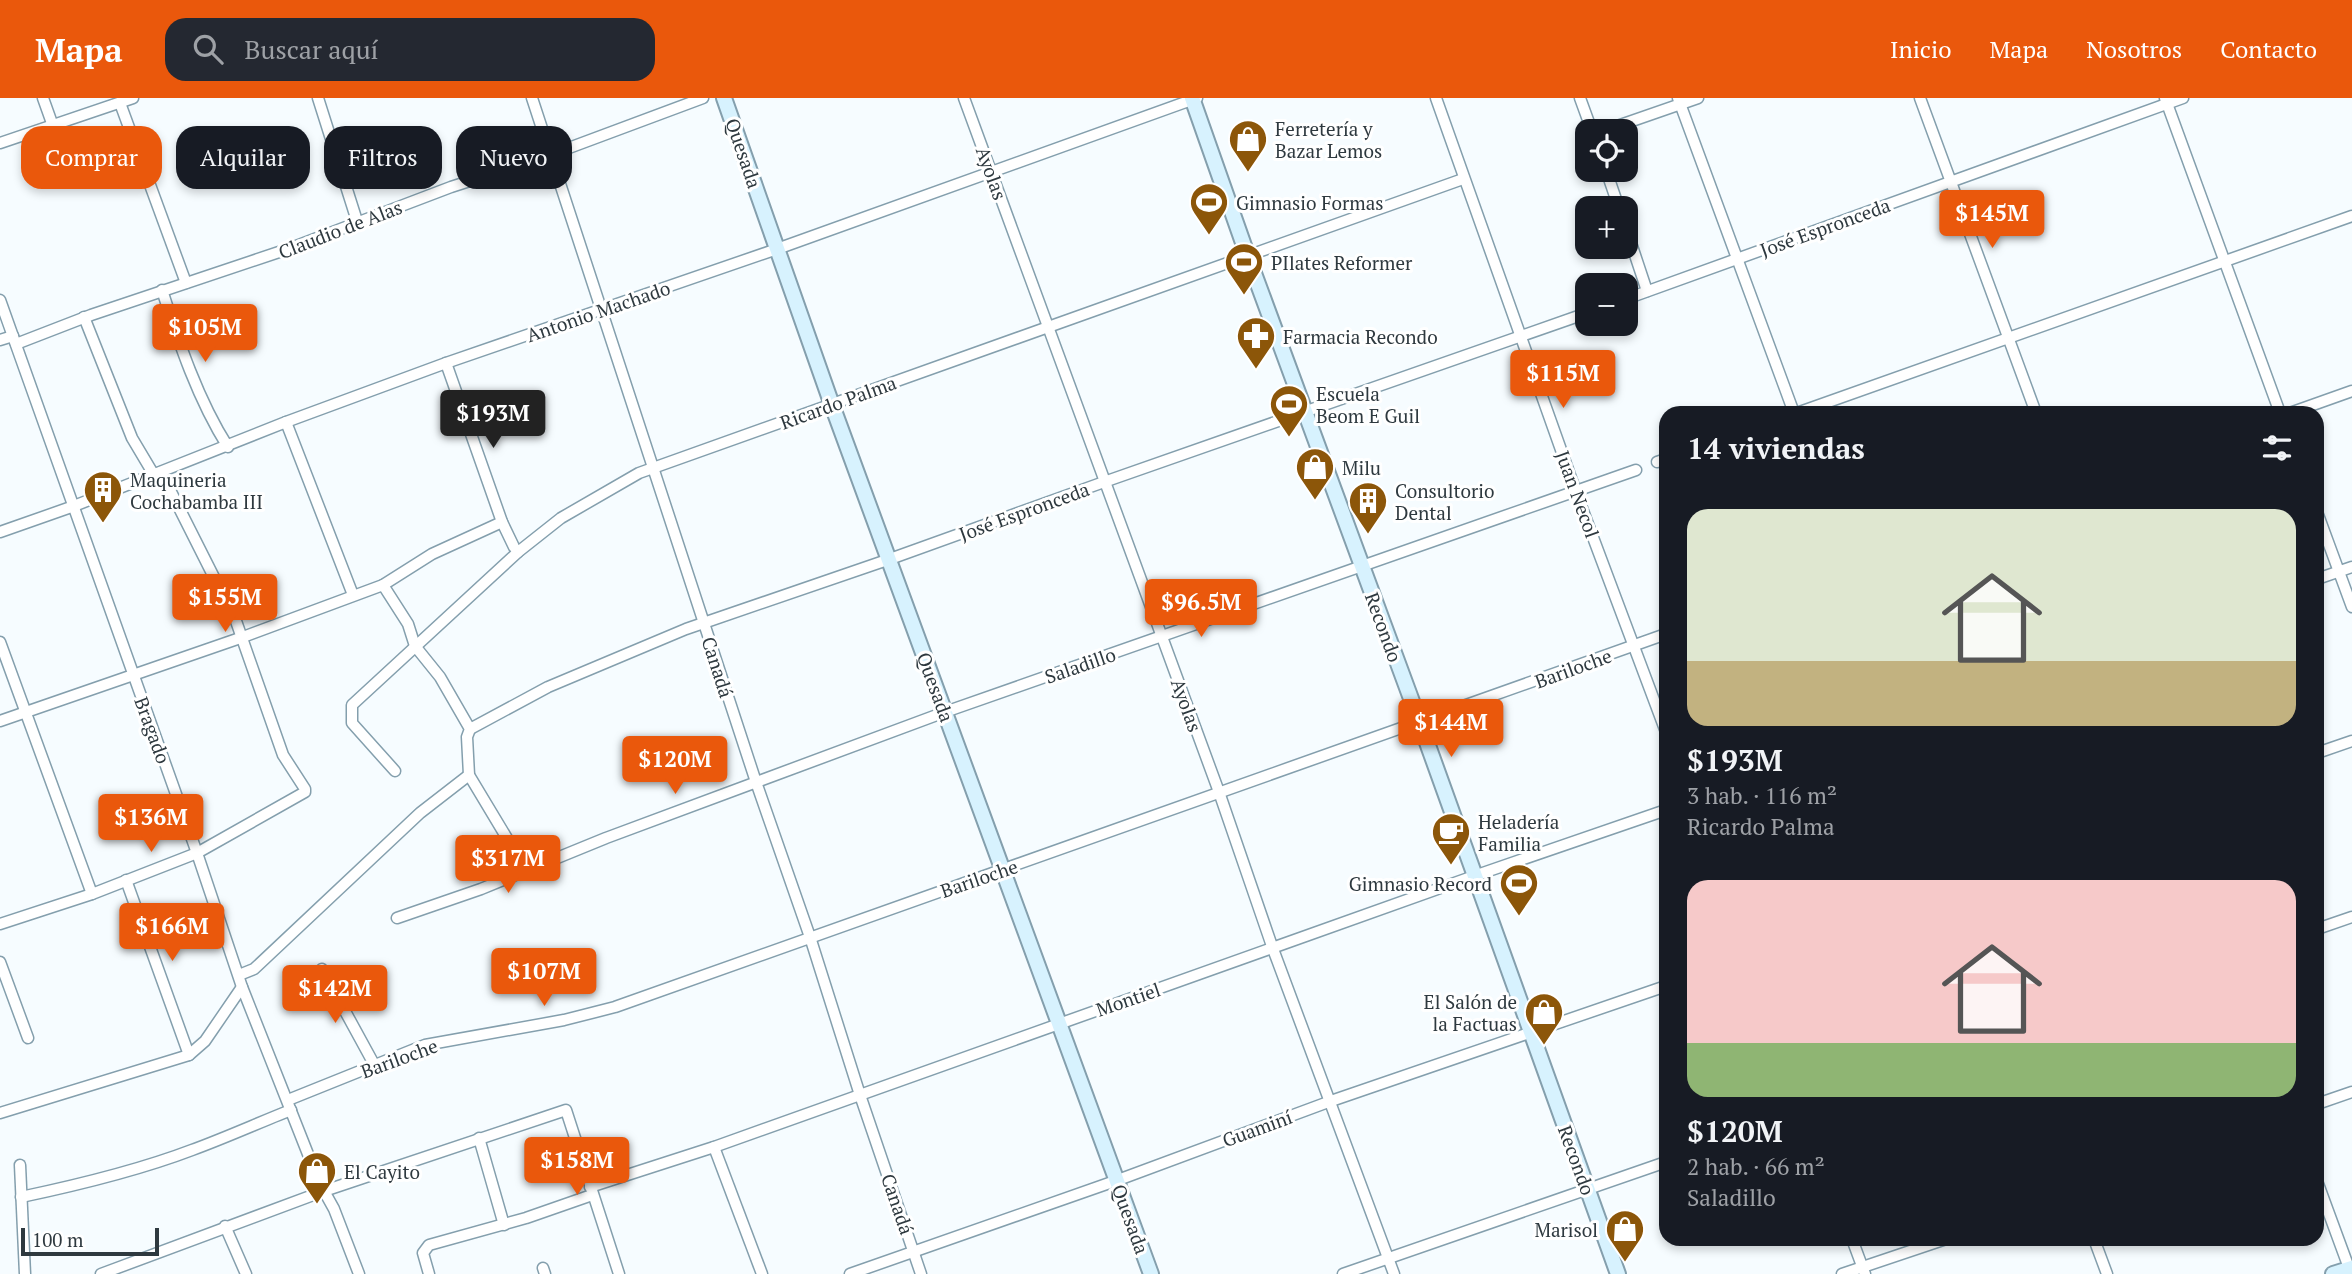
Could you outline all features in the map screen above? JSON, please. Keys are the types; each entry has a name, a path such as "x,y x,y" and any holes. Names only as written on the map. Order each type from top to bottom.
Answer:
{"street":[{"path":"43,98 53,125"},
{"path":"0,143 133,98"},
{"path":"318,98 357,221"},
{"name":"Canadá","path":"532,98 541,126"},
{"name":"Claudio de Alas","path":"572,147 703,98"},
{"name":"Quesada","path":"724,98 832,405 1151,1274"},
{"name":"Ayolas","path":"964,98 1394,1274"},
{"name":"Juan Necol","path":"1436,98 1519,335 1659,713"},
{"path":"1580,98 1588,119"},
{"path":"1633,119 1679,101 1698,98"},
{"path":"1920,98 2033,406"},
{"name":"José Espronceda","path":"1638,294 1951,183 2166,101 2183,98"},
{"name":"Antonio Machado","path":"0,531 74,506 286,422 446,363 777,249 1194,99"},
{"name":"Recondo","path":"1194,99 1248,257 1420,723 1618,1274"},
{"path":"1679,101 1792,406"},
{"path":"2166,101 2278,406"},
{"path":"120,103 186,283"},
{"name":"Ricardo Palma","path":"395,771 352,723 352,705 518,552 561,518 652,467 1248,257 1463,178"},
{"name":"Claudio de Alas","path":"0,341 14,340 288,249 456,185"},
{"name":"Canadá","path":"561,189 755,782 810,937 860,1095 922,1274"},
{"path":"1815,406 2352,216"},
{"path":"1636,259 1647,290"},
{"path":"162,290 177,338 228,447"},
{"name":"Bragado","path":"0,300 197,853 242,988 318,1182 334,1209 359,1274"},
{"path":"0,924 92,894 197,853 305,789 283,755 243,637 201,548 158,474 132,438 84,317"},
{"name":"José Espronceda","path":"470,729 563,680 703,623 1575,317"},
{"path":"446,363 502,522 518,552"},
{"path":"2310,406 2352,391"},
{"path":"286,422 353,595"},
{"name":"Saladillo","path":"397,918 481,889 606,838 945,712 1636,470"},
{"path":"0,721 243,637 383,585 432,554 502,522"},
{"path":"2324,531 2352,607"},
{"path":"2324,577 2352,567"},
{"path":"383,585 408,624 415,646 440,677 470,729 467,737 469,775 511,845 523,871"},
{"name":"Bariloche","path":"20,1197 109,1177 191,1151 375,1066 436,1043 597,1012 1659,637"},
{"path":"0,642 92,894"},
{"path":"2324,751 2352,741"},
{"path":"239,975 254,969 420,813 469,775"},
{"name":"Montiel","path":"429,1274 423,1253 429,1245 504,1224 1474,876 1659,812"},
{"path":"126,880 189,1055"},
{"path":"2324,927 2352,917"},
{"path":"0,962 28,1038"},
{"path":"322,969 375,1066"},
{"path":"0,1113 189,1055 205,1041 242,988"},
{"name":"Guaminí","path":"850,1274 1118,1180 1331,1101 1659,988"},
{"path":"2324,1102 2352,1092"},
{"path":"101,1274 324,1191 566,1110 619,1274"},
{"path":"479,1138 504,1224"},
{"path":"714,1147 762,1274"},
{"path":"1343,1274 1659,1164"},
{"path":"20,1165 25,1274"},
{"path":"2324,1199 2351,1268 2333,1274"},
{"path":"225,1226 246,1274"},
{"path":"1854,1246 1863,1270"},
{"path":"1842,1274 1863,1270 1927,1246"},
{"path":"2096,1246 2106,1274"}],"place":[{"name":"Ferretería y Bazar Lemos","path":"1248,173"},
{"name":"Gimnasio Formas","path":"1209,236"},
{"name":"PIlates Reformer","path":"1244,296"},
{"name":"Farmacia Recondo","path":"1256,370"},
{"name":"Escuela Beom E Guil","path":"1289,438"},
{"name":"Milu","path":"1315,501"},
{"name":"Maquineria Cochabamba III","path":"103,524"},
{"name":"Consultorio Dental","path":"1368,535"},
{"name":"Heladería Familia","path":"1451,866"},
{"name":"Gimnasio Record","path":"1519,917"},
{"name":"El Salón de la Factuas","path":"1544,1046"},
{"name":"El Cayito","path":"317,1205"},
{"name":"Marisol","path":"1625,1263"}]}
